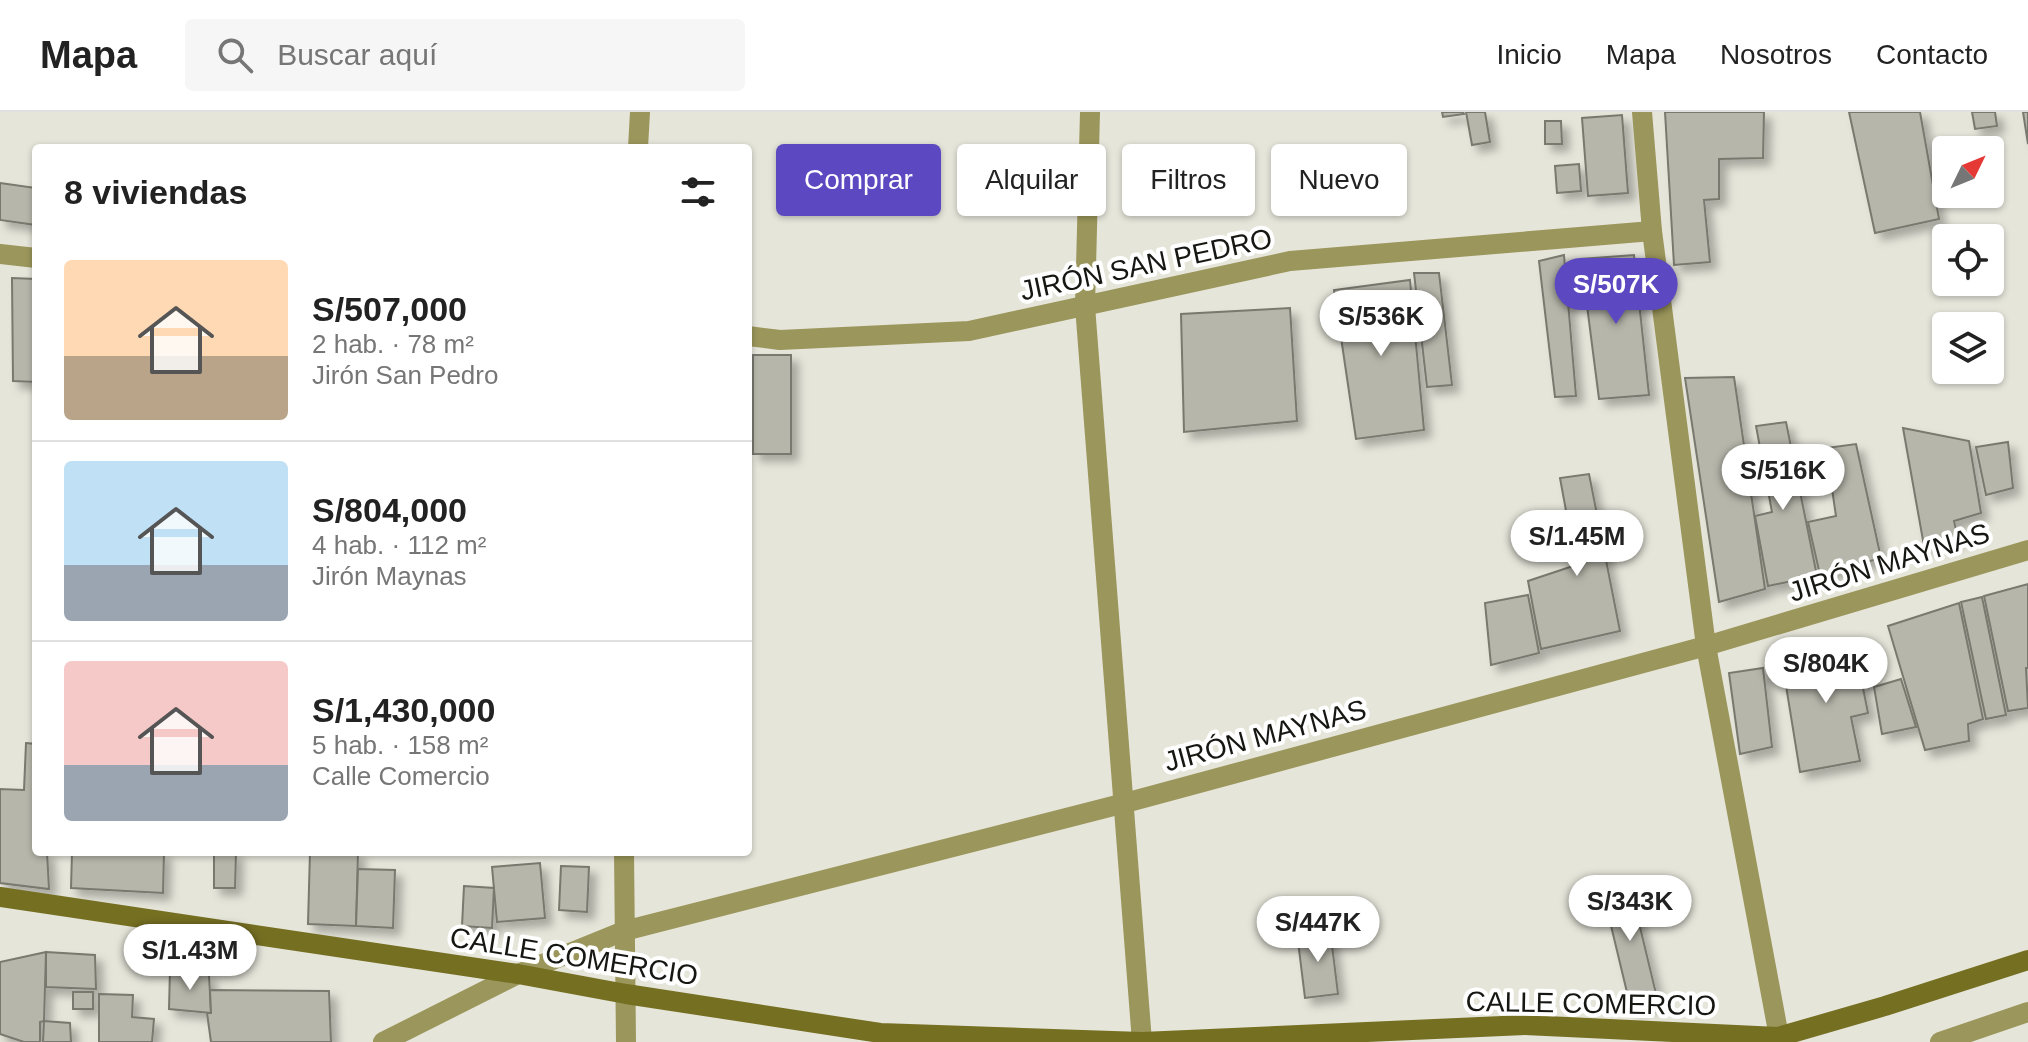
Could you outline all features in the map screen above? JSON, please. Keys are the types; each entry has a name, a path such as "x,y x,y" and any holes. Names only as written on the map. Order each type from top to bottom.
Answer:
{"street":[{"path":"638,144 640,112"},
{"path":"1090,112 1085,306 1142,1042"},
{"path":"1642,112 1652,231 1706,646 1779,1039"},
{"name":"JIRÓN SAN PEDRO","path":"752,336 780,340 969,331 1290,261 1652,231"},
{"path":"0,254 32,258"},
{"name":"JIRÓN MAYNAS","path":"383,1042 518,974 624,931 1125,803 1706,646 2028,550"},
{"path":"624,856 626,1042"},
{"name":"CALLE COMERCIO","path":"0,897 518,974 880,1033 1142,1042 1525,1025 1779,1039 2028,960"},
{"path":"1940,1042 2028,1012"}],"building":[{"path":"1442,112 1463,112 1464,114 1443,117"},
{"path":"1466,112 1485,112 1490,142 1472,145"},
{"path":"1665,112 1764,112 1763,158 1719,159 1719,199 1704,200 1710,262 1674,265"},
{"path":"1849,112 1920,112 1932,180 1932,208 1937,208 1939,219 1875,233"},
{"path":"1972,112 1995,112 1997,126 1975,129"},
{"path":"2023,112 2028,112 2028,144"},
{"path":"1622,115 1628,193 1588,196 1582,118"},
{"path":"1545,121 1561,121 1562,144 1545,144"},
{"path":"1579,164 1581,191 1557,193 1555,166"},
{"path":"0,183 32,187 32,224 0,220"},
{"path":"1564,255 1576,396 1555,397 1539,261"},
{"path":"1634,255 1649,395 1599,399 1581,259"},
{"path":"1414,273 1439,273 1452,385 1427,387"},
{"path":"12,278 32,279 32,382 13,381"},
{"path":"1410,280 1424,430 1356,439 1334,290"},
{"path":"1290,308 1297,421 1184,432 1181,314"},
{"path":"753,355 791,355 791,454 753,454"},
{"path":"1734,377 1765,589 1719,602 1685,378"},
{"path":"1786,422 1817,576 1768,586 1755,516 1772,512 1756,426"},
{"path":"1903,428 1969,441 1981,513 1954,521 1958,539 1924,546"},
{"path":"2008,442 2013,488 1986,495 1976,447"},
{"path":"1856,444 1881,558 1820,575 1808,522 1836,516 1826,448"},
{"path":"1589,474 1620,631 1541,649 1528,581 1576,565 1560,478"},
{"path":"2028,584 2028,708 2008,711 1984,596"},
{"path":"1528,595 1539,653 1491,665 1485,603"},
{"path":"1982,597 2006,715 1986,719 1961,602"},
{"path":"1959,603 1983,719 1968,724 1969,741 1925,750 1888,626"},
{"path":"1858,643 1872,681 1862,683 1868,713 1851,717 1860,761 1800,772 1782,661"},
{"path":"1763,668 1772,747 1740,754 1729,673"},
{"path":"1901,679 1916,727 1882,734 1874,687"},
{"path":"26,743 32,744 32,856 47,856 49,889 0,883 0,789 24,790"},
{"path":"72,856 164,856 163,893 71,888"},
{"path":"214,856 236,856 235,888 214,888"},
{"path":"310,856 358,856 356,926 308,924"},
{"path":"540,863 545,918 497,922 492,867"},
{"path":"561,866 589,867 587,912 559,910"},
{"path":"358,869 395,870 393,928 356,926"},
{"path":"1628,877 1658,1002 1631,1009 1601,884"},
{"path":"464,886 494,888 492,928 462,926"},
{"path":"1330,929 1338,994 1305,998 1297,933"},
{"path":"46,952 95,955 96,989 46,987"},
{"path":"46,952 44,1021 40,1022 40,1042 24,1042 0,1034 0,962"},
{"path":"170,969 209,975 211,1013 169,1009"},
{"path":"210,990 329,991 331,1042 211,1042 207,1013 211,1013"},
{"path":"73,992 93,992 93,1009 73,1009"},
{"path":"99,994 133,995 132,1017 154,1019 152,1042 99,1042"},
{"path":"44,1021 70,1023 71,1042 43,1042"}]}
